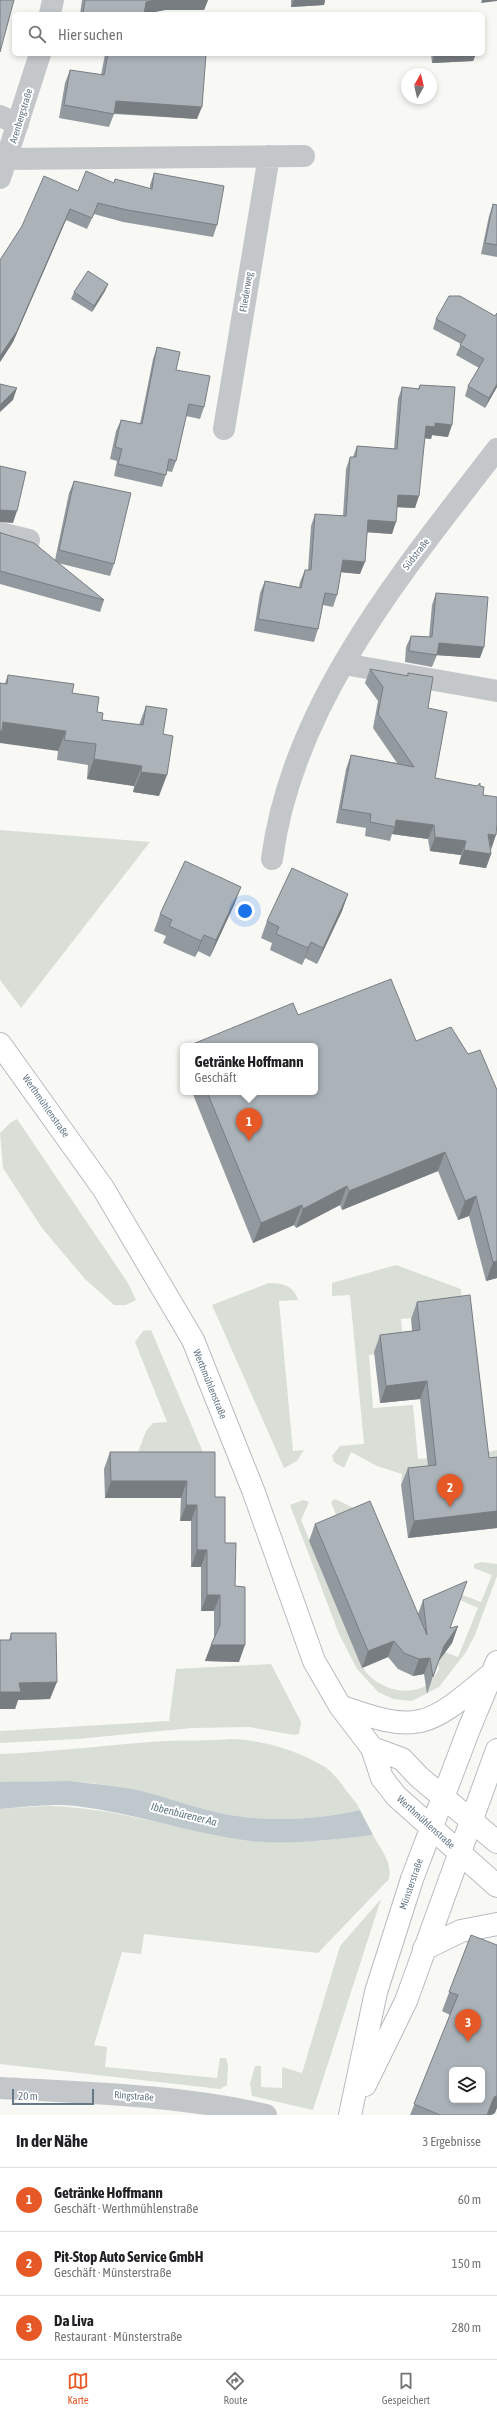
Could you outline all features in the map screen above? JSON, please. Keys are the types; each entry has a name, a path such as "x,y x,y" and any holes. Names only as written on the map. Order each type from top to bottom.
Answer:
{"main road":[{"name":"Werthmühlenstraße","path":"0,1044 103,1188 193,1340 253,1490 314,1661 340,1706 372,1748 382,1778 408,1809 497,1886"},
{"path":"340,1706 379,1720 402,1724 417,1722 434,1717 449,1709 494,1668"},
{"name":"Münsterstraße","path":"350,2115 376,1992 412,1879 494,1668"},
{"path":"372,1748 402,1759 419,1777 497,1842"},
{"name":"Münsterstraße","path":"350,2115 406,2001 497,1750"},
{"path":"424,1949 470,1928 497,1924"}],"street":[{"path":"50,12 53,0"},
{"name":"Arenbergstraße","path":"4,168 9,120 39,56"},
{"path":"4,168 269,156 304,156"},
{"name":"Fliederweg","path":"224,428 269,156"},
{"name":"Südstraße","path":"272,859 279,816 292,775 324,700 344,664 400,575 497,449"},
{"path":"0,533 28,540"},
{"path":"344,664 497,691"},
{"name":"Ringstraße","path":"0,2088 146,2096 231,2107 266,2115"}],"shaded area":[{"path":"0,830 150,842 21,1008 0,980"},
{"path":"17,1119 128,1283 136,1300 126,1305 114,1305 84,1278 42,1228 3,1168 0,1133 10,1123"},
{"path":"396,1265 461,1289 462,1314 401,1319 404,1352 369,1355 373,1408 413,1405 418,1459 473,1455 497,1450 497,1475 401,1483 402,1474 377,1466 351,1452 344,1468 334,1462 332,1456 340,1446 364,1444 350,1295 332,1296 332,1283"},
{"path":"269,1283 279,1284 291,1288 298,1300 279,1301 293,1451 304,1450 297,1461 284,1468 212,1305"},
{"path":"151,1330 209,1466 134,1463 146,1431 153,1423 167,1422 135,1342 143,1331"},
{"path":"335,1499 358,1510 341,1528 331,1502"},
{"path":"303,1500 309,1502 301,1520 362,1666 374,1680 382,1685 401,1690 420,1688 428,1684 439,1669 438,1662 442,1651 458,1657 478,1608 458,1599 460,1594 481,1602 492,1575 474,1568 474,1564 482,1562 497,1564 497,1576 475,1635 466,1652 439,1687 412,1701 393,1699 378,1692 357,1669 339,1634 290,1505"},
{"path":"271,1664 301,1722 299,1734 294,1735 249,1727 192,1728 77,1739 0,1743 0,1731 169,1721 176,1669"},
{"path":"231,1739 255,1741 280,1747 325,1767 334,1775 360,1810 330,1816 298,1819 251,1818 203,1810 139,1792 93,1783 66,1781 0,1782 0,1754 42,1752 146,1742"},
{"path":"44,1806 96,1810 251,1840 281,1842 312,1841 373,1835 387,1861 390,1873 389,1879 318,1953 144,1934 141,1954 122,1952 94,2045 107,2047 105,2067 217,2078 220,2058 226,2058 228,2066 227,2085 220,2089 0,2064 0,1809"},
{"path":"381,1899 313,2110 252,2096 250,2084 255,2066 261,2066 261,2087 282,2088 282,2067 302,2073 340,1946"}],"water":[{"name":"Ibbenbürener Aa","path":"68,1781 149,1793 214,1812 252,1818 298,1819 330,1816 360,1810 373,1835 312,1841 251,1841 207,1834 120,1813 76,1806 48,1805 0,1809 0,1782"}],"building":[{"path":"0,0 14,0 0,52"},
{"path":"85,0 155,0 146,2 144,12 83,12"},
{"path":"108,56 206,56 202,107 116,101 114,114 64,105 70,70 104,75"},
{"path":"86,171 114,183 115,179 152,189 154,173 224,186 217,225 127,210 98,203 92,218 70,209 17,331 0,356 0,260 22,226 44,176 78,191"},
{"path":"493,204 497,205 497,245 485,243"},
{"path":"88,271 108,284 94,306 74,292"},
{"path":"449,296 460,296 495,316 497,313 497,384 489,398 468,386 484,359 460,345 466,335 436,319"},
{"path":"157,347 180,352 176,370 210,376 204,407 189,404 176,461 169,459 166,475 118,464 122,449 115,447 121,420 142,424"},
{"path":"0,384 17,388 0,405"},
{"path":"420,385 455,387 452,425 435,423 435,427 426,426 419,496 398,495 396,522 368,520 365,562 343,560 337,595 325,593 318,629 258,619 265,581 301,588 305,570 311,570 315,514 346,516 350,457 356,457 357,446 397,449 402,387 419,389"},
{"path":"0,466 26,472 17,511 0,510"},
{"path":"74,481 131,493 114,564 59,550"},
{"path":"0,532 34,543 104,600 0,571"},
{"path":"436,593 488,597 484,647 439,643 437,655 409,651 411,636 432,637"},
{"path":"370,669 408,676 408,673 433,677 428,708 447,712 435,778 477,786 480,783 480,786 484,787 483,795 497,797 496,835 488,834 491,854 464,850 466,841 435,837 434,825 396,820 395,827 370,822 371,814 341,809 351,755 414,767 378,714 383,687"},
{"path":"8,675 74,684 72,693 99,697 97,712 103,713 102,720 143,725 146,706 167,709 163,734 173,736 167,775 141,772 142,766 94,759 96,744 64,740 66,731 3,722 2,731 0,731 0,683 7,684"},
{"path":"185,861 241,887 216,940 204,935 201,941 169,926 172,920 160,914"},
{"path":"292,868 348,894 323,948 311,942 308,948 276,934 279,927 267,921"},
{"path":"391,979 416,1041 451,1027 468,1054 480,1050 497,1090 497,1261 493,1262 476,1196 465,1201 445,1152 349,1191 347,1186 303,1209 302,1205 261,1223 208,1095 318,1095 318,1043 195,1043 293,1003 298,1015"},
{"path":"470,1295 489,1458 497,1457 497,1511 414,1521 408,1468 436,1465 427,1381 386,1386 380,1335 420,1330 417,1302"},
{"path":"110,1452 215,1452 215,1497 225,1497 225,1543 236,1543 235,1586 245,1587 245,1645 211,1645 220,1625 220,1595 207,1595 207,1550 197,1550 197,1505 186,1505 187,1481 111,1481"},
{"path":"370,1501 427,1635 423,1600 467,1581 450,1628 458,1626 444,1646 433,1677 430,1658 419,1659 404,1653 394,1641 368,1651 315,1524"},
{"path":"11,1633 56,1633 57,1682 19,1683 21,1692 0,1692 0,1640 11,1640"},
{"path":"471,1935 497,1945 497,2096 494,2097 487,2115 440,2115 414,2104 458,1995 449,1992"}],"place":[{"name":"Getränke Hoffmann","path":"249,1141"},
{"name":"Pit-Stop Auto Service GmbH","path":"450,1507"},
{"name":"Da Liva","path":"468,2042"}]}
